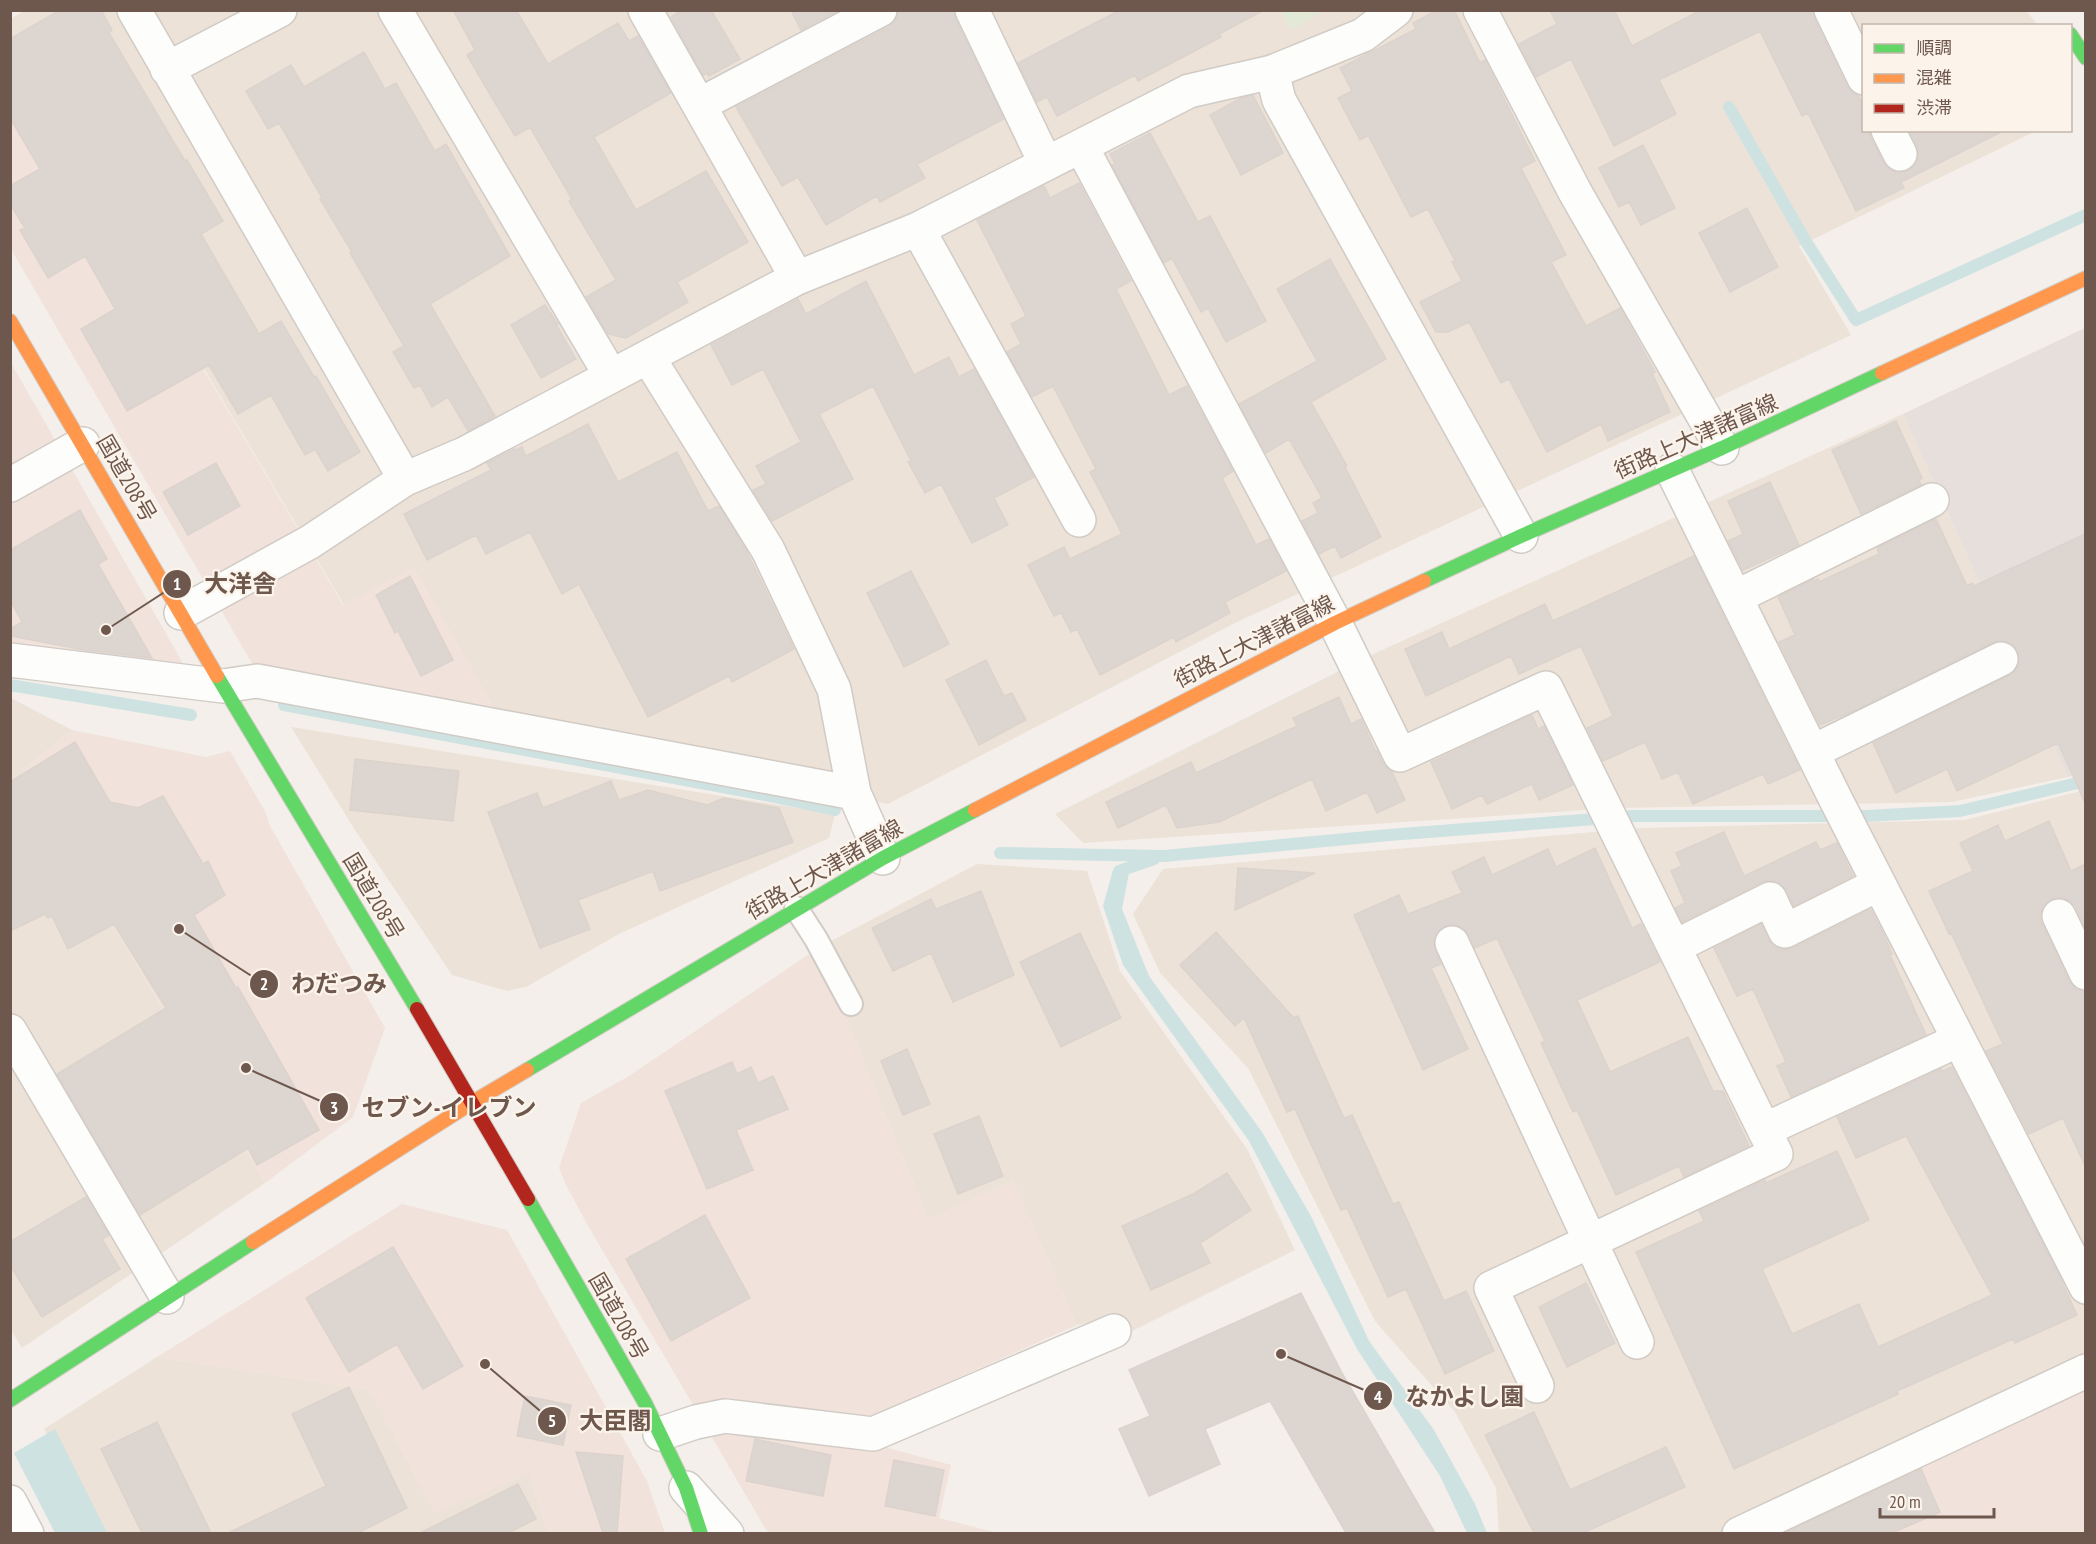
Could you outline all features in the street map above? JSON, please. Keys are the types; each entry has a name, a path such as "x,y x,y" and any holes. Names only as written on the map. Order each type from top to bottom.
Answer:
{"main road":[{"path":"2072,37 2085,58"},
{"name":"街路上大津諸富線","path":"10,1400 473,1102 883,858 1335,623 1521,536 1722,448 2085,278"},
{"name":"国道208号","path":"10,321 223,686 473,1102 645,1403 686,1488 701,1533"}],"street":[{"path":"134,10 405,479"},
{"path":"167,69 280,10"},
{"path":"394,10 611,376"},
{"path":"645,10 797,278"},
{"path":"699,105 880,10"},
{"path":"972,10 1046,164"},
{"path":"181,613 310,542 405,479 446,463 797,278 918,229 1189,91 1272,72 1363,35 1396,10"},
{"path":"1480,10 1575,192 1722,448"},
{"path":"1832,10 1862,76"},
{"path":"1272,72 1279,100 1521,536"},
{"path":"1081,147 1335,623 1400,755 1546,688 1776,1154 1491,1288 1537,1386"},
{"path":"918,229 1078,520"},
{"path":"648,357 768,550 834,689 854,793 883,858"},
{"path":"10,485 83,444"},
{"path":"1672,470 1959,1040 2074,1238 2085,1287"},
{"path":"1736,597 1932,500"},
{"path":"1812,752 2001,659"},
{"path":"10,660 223,686 257,681 854,793"},
{"path":"1674,946 1770,899 1785,931 1879,884"},
{"path":"1452,943 1637,1342"},
{"path":"10,1031 167,1297"},
{"path":"1764,1130 1959,1040"},
{"path":"660,1434 696,1422 724,1416 873,1434 1114,1331"},
{"path":"1739,1533 2085,1371"},
{"path":"686,1488 727,1533"},
{"path":"10,1502 27,1533"}],"lane":[{"path":"796,908 816,939 851,1004"}],"shaded area":[{"path":"26,10 1281,10 1291,30 1323,10 2026,11 2037,24 1862,24 1862,132 2034,132 1799,246 1851,335 1235,623 888,804 510,735 344,605 11,43 10,19"},
{"path":"10,43 343,605 414,567 510,735 268,691 11,249"},
{"path":"2085,328 2085,773 2068,777 1903,414"},
{"path":"11,363 200,693 11,668"},
{"path":"1903,414 2068,777 1952,802 1617,808 1083,843 1055,814 1371,655"},
{"path":"11,698 72,730 22,770 265,1183 22,1348 11,1330"},
{"path":"291,727 835,814 829,838 619,934 526,987 507,991 452,975 355,830"},
{"path":"72,730 206,757 230,751 385,1028 353,1117 265,1183 22,770"},
{"path":"2085,790 2085,1380 1757,1533 1499,1533 1496,1488 1455,1412 1375,1321 1248,1068 1160,973 1133,914 1163,869 1642,828 1964,820"},
{"path":"977,864 1087,871 1120,971 1247,1149 1295,1250 1108,1343 1099,1321 1077,1325 1013,1181 928,1219 818,948"},
{"path":"1113,870 1129,873 1122,909 1149,976 1262,1132 1311,1216 1369,1341 1434,1430 1475,1504 1487,1533 1467,1533 1440,1476 1357,1349 1249,1141 1123,965 1103,906"},
{"path":"818,948 928,1219 1013,1181 1077,1325 928,1391 873,1444 951,1465 939,1518 998,1533 768,1533 587,1224 559,1168 581,1103 629,1076"},
{"path":"402,1204 507,1230 647,1481 665,1533 548,1533 529,1473 435,1514 369,1390 157,1357"},
{"path":"157,1357 369,1390 435,1513 529,1473 548,1533 96,1533 44,1429"},
{"path":"2085,1380 2085,1533 1757,1533"},
{"path":"55,1429 107,1533 55,1533 14,1453"}],"green space":[{"path":"1281,11 1323,11 1291,30"}],"building":[{"path":"60,10 101,10 112,30 109,33 223,221 201,234 259,334 281,321 360,452 328,471 315,449 305,455 271,395 238,414 209,365 127,411 81,329 115,309 85,256 48,278 20,230 25,228 10,204 10,186 40,169 10,118 10,39"},
{"path":"453,10 516,10 548,64 618,23 629,41 638,36 671,93 594,137 636,210 706,171 748,242 677,282 688,302 626,338 608,334 586,297 616,280 569,201 572,199 530,127 515,136 467,55 475,50"},
{"path":"682,10 711,10 740,59 709,76 707,73 703,75 671,17"},
{"path":"791,10 839,10 801,30"},
{"path":"899,10 953,10 1004,119 917,164 925,178 880,202 877,196 826,225 798,177 782,186 736,107 889,27 896,19"},
{"path":"1120,10 1264,10 1219,34 1221,37 1138,81 1135,75 1057,116 1047,97 1037,102 1018,63"},
{"path":"1437,10 1454,10 1480,63 1485,60 1535,161 1521,168 1566,255 1551,262 1586,326 1620,308 1655,372 1652,373 1670,412 1608,441 1601,424 1547,452 1509,379 1501,383 1469,322 1448,332 1436,332 1420,302 1462,281 1452,262 1455,261 1428,209 1411,217 1368,135 1360,140 1338,98 1352,91 1340,68 1416,29 1413,23"},
{"path":"1550,10 1614,10 1632,46 1701,10 1813,10 1814,18 1847,86 1858,95 1862,104 1862,132 1870,132 1871,138 1890,170 1898,173 1909,170 1916,164 1919,156 1910,132 2001,132 1901,182 1904,188 1856,211 1808,113 1802,116 1760,31 1659,80 1676,114 1614,146 1571,59 1536,77 1519,44 1557,24"},
{"path":"364,52 385,89 396,83 435,151 446,144 510,256 430,304 495,416 468,431 448,397 432,407 420,385 414,388 393,352 404,346 320,199 322,198 279,123 268,129 246,91 291,65 304,87"},
{"path":"1253,95 1283,153 1241,175 1210,115 1241,98"},
{"path":"1150,133 1198,222 1210,216 1266,321 1226,342 1208,308 1201,312 1172,258 1164,263 1112,165 1115,164 1110,154"},
{"path":"1643,145 1675,208 1641,225 1629,202 1619,207 1599,168"},
{"path":"1079,183 1131,281 1116,289 1169,395 1187,386 1233,471 1222,478 1256,545 1269,539 1286,571 1225,602 1230,613 1176,642 1174,637 1100,675 1077,629 1071,632 1061,613 1054,616 1028,565 1064,547 1070,559 1122,534 1090,472 1096,469 1053,386 1032,397 1007,352 1021,344 1011,324 1026,316 977,220 1044,186 1050,198"},
{"path":"1747,208 1778,267 1730,292 1699,233"},
{"path":"1330,259 1386,359 1311,402 1347,466 1345,467 1381,537 1341,558 1335,546 1319,554 1302,521 1318,513 1313,503 1322,498 1289,439 1266,453 1239,404 1317,361 1277,289"},
{"path":"866,281 914,375 949,357 959,377 974,369 1034,477 994,498 1008,525 972,543 941,484 925,493 873,386 819,414 853,479 772,521 753,490 766,484 756,466 801,442 763,369 732,385 711,345 798,299 806,314"},
{"path":"545,305 558,324 555,323 576,359 541,378 511,325"},
{"path":"1896,421 1922,478 1919,480 1921,485 1861,514 1832,450"},
{"path":"588,424 618,482 677,452 708,511 719,506 745,548 794,649 732,682 729,676 648,717 579,584 562,594 530,532 486,554 476,535 427,560 404,514 491,470 487,463 514,449 522,447 526,456"},
{"path":"216,463 240,506 188,535 163,492"},
{"path":"1770,482 1799,545 1743,570 1728,541 1743,534 1728,501"},
{"path":"80,510 107,559 98,564 152,658 84,650 10,636 10,629 22,622 10,600 10,550"},
{"path":"1936,519 1967,586 1972,583 1974,586 2085,534 2085,803 2058,743 1957,791 1947,769 1896,793 1873,743 2010,675 2017,669 2020,660 2018,650 2003,640 1993,642 1858,709 1820,725 1779,642 1795,635 1778,597 1814,579 1815,581 1818,579 1819,582 1879,554 1877,548"},
{"path":"1694,556 1800,770 1768,784 1763,774 1693,804 1678,772 1662,779 1645,742 1603,761 1587,728 1613,716 1581,646 1519,674 1511,656 1426,696 1405,649 1442,632 1449,649 1545,604 1553,621"},
{"path":"911,571 949,644 904,667 867,593"},
{"path":"410,576 453,660 421,676 398,631 395,633 376,595"},
{"path":"986,660 1004,696 1012,693 1026,720 979,745 946,680"},
{"path":"1339,697 1351,724 1361,719 1376,752 1383,764 1392,772 1405,800 1377,813 1367,792 1326,811 1312,779 1219,822 1177,828 1166,805 1118,828 1106,802 1191,762 1196,773 1297,726 1293,718"},
{"path":"1532,715 1538,729 1544,726 1573,785 1539,800 1532,784 1487,804 1482,795 1452,809 1431,762"},
{"path":"75,742 110,802 138,808 163,796 203,864 208,861 225,895 194,915 236,988 238,987 319,1130 257,1165 248,1148 140,1215 57,1074 166,1008 114,924 68,949 52,916 48,918 45,914 10,931 10,782"},
{"path":"355,759 459,771 453,821 350,810"},
{"path":"611,781 619,800 648,790 707,805 724,798 779,808 793,842 660,891 653,871 578,900 590,929 540,948 488,812 537,793 543,808"},
{"path":"2049,821 2071,871 2085,864 2085,928 2076,907 2069,900 2061,897 2050,899 2043,906 2040,915 2069,981 2076,989 2085,992 2085,1166 2063,1118 2029,1134 1986,1051 2003,1044 1929,891 1973,871 1960,843 1998,825 2005,841"},
{"path":"1724,832 1744,876 1816,842 1820,850 1837,843 1853,876 1794,906 1781,884 1772,880 1762,882 1682,922 1675,908 1685,903 1671,871 1682,866 1676,853"},
{"path":"1595,848 1632,928 1641,924 1660,962 1577,1000 1610,1072 1688,1037 1713,1091 1723,1091 1749,1146 1684,1177 1679,1166 1616,1195 1577,1110 1573,1112 1541,1043 1545,1041 1497,938 1475,948 1462,927 1453,924 1445,926 1436,933 1433,942 1441,964 1431,968 1468,1049 1423,1070 1354,915 1399,895 1408,914 1462,893 1452,872 1484,857 1492,875 1548,849 1556,867"},
{"path":"1238,868 1315,873 1235,910"},
{"path":"981,891 1014,975 953,1002 931,953 893,971 872,928 931,899 936,909"},
{"path":"1869,910 1882,931 1892,954 1890,955 1926,1035 1791,1097 1777,1066 1786,1062 1753,989 1737,996 1714,948 1761,924 1774,946 1783,950 1793,948"},
{"path":"1216,932 1294,1018 1298,1016 1344,1118 1352,1115 1393,1204 1399,1202 1444,1301 1466,1291 1494,1351 1445,1374 1406,1289 1388,1297 1347,1208 1341,1210 1295,1109 1287,1112 1244,1018 1235,1026 1180,965"},
{"path":"1080,933 1121,1018 1061,1047 1020,962"},
{"path":"907,1049 930,1104 903,1115 881,1061"},
{"path":"732,1062 737,1074 751,1067 758,1083 773,1076 788,1109 736,1130 753,1170 707,1189 665,1091"},
{"path":"1952,1067 2059,1275 2077,1315 2015,1343 2013,1339 1897,1391 1898,1394 1734,1469 1636,1252 1704,1221 1699,1211 1765,1180 1766,1183 1837,1151 1869,1220 1762,1269 1792,1334 1859,1304 1878,1347 1992,1295 1906,1136 1856,1158 1837,1117 1941,1069 1943,1071"},
{"path":"979,1116 1003,1176 958,1194 934,1134"},
{"path":"1227,1173 1251,1210 1200,1243 1210,1263 1151,1290 1122,1226 1193,1194"},
{"path":"86,1197 109,1235 102,1239 120,1269 42,1317 10,1265 10,1242"},
{"path":"705,1215 750,1298 671,1341 626,1259"},
{"path":"393,1247 463,1366 423,1389 397,1344 349,1372 306,1298"},
{"path":"1586,1283 1615,1343 1567,1367 1539,1307"},
{"path":"1301,1293 1342,1373 1435,1533 1346,1533 1270,1401 1205,1429 1220,1464 1149,1496 1119,1429 1150,1416 1129,1370"},
{"path":"349,1387 407,1508 358,1533 228,1533 326,1486 292,1414"},
{"path":"525,1396 571,1405 563,1445 517,1436"},
{"path":"1534,1412 1570,1490 1666,1447 1685,1487 1583,1533 1534,1533 1485,1435"},
{"path":"157,1422 211,1533 142,1533 101,1449"},
{"path":"755,1439 831,1455 823,1496 746,1481"},
{"path":"576,1452 623,1456 617,1533 603,1533"},
{"path":"894,1460 944,1470 935,1516 885,1506"},
{"path":"1921,1469 1940,1512 1892,1533 1784,1533"},
{"path":"518,1484 536,1519 508,1533 420,1533"}],"waterway":[{"path":"1729,107 1805,240 1856,320 2086,215"},
{"path":"10,685 191,715"},
{"path":"284,705 835,810"},
{"path":"1000,853 1164,856 1389,835 1634,816 1866,816 1960,811 2086,781"},
{"path":"1116,885 1119,871 1154,859"}],"traffic: fast":[{"path":"2072,37 2086,58"},
{"path":"1424,581 1722,448 1882,373"},
{"path":"217,676 417,1009"},
{"path":"527,1070 883,858 975,810"},
{"path":"528,1199 645,1403 686,1488 701,1534"},
{"path":"10,1400 253,1242"}],"traffic: slow":[{"path":"1882,373 2086,278"},
{"path":"10,321 217,676"},
{"path":"975,810 1335,623 1424,581"},
{"path":"253,1242 527,1070"}],"traffic: jam":[{"path":"417,1009 528,1199"}],"place":[{"name":"大洋舎","path":"106,630"},
{"name":"わだつみ","path":"179,929"},
{"name":"セブン-イレブン","path":"246,1068"},
{"name":"なかよし園","path":"1281,1354"},
{"name":"大臣閣","path":"485,1364"}]}
